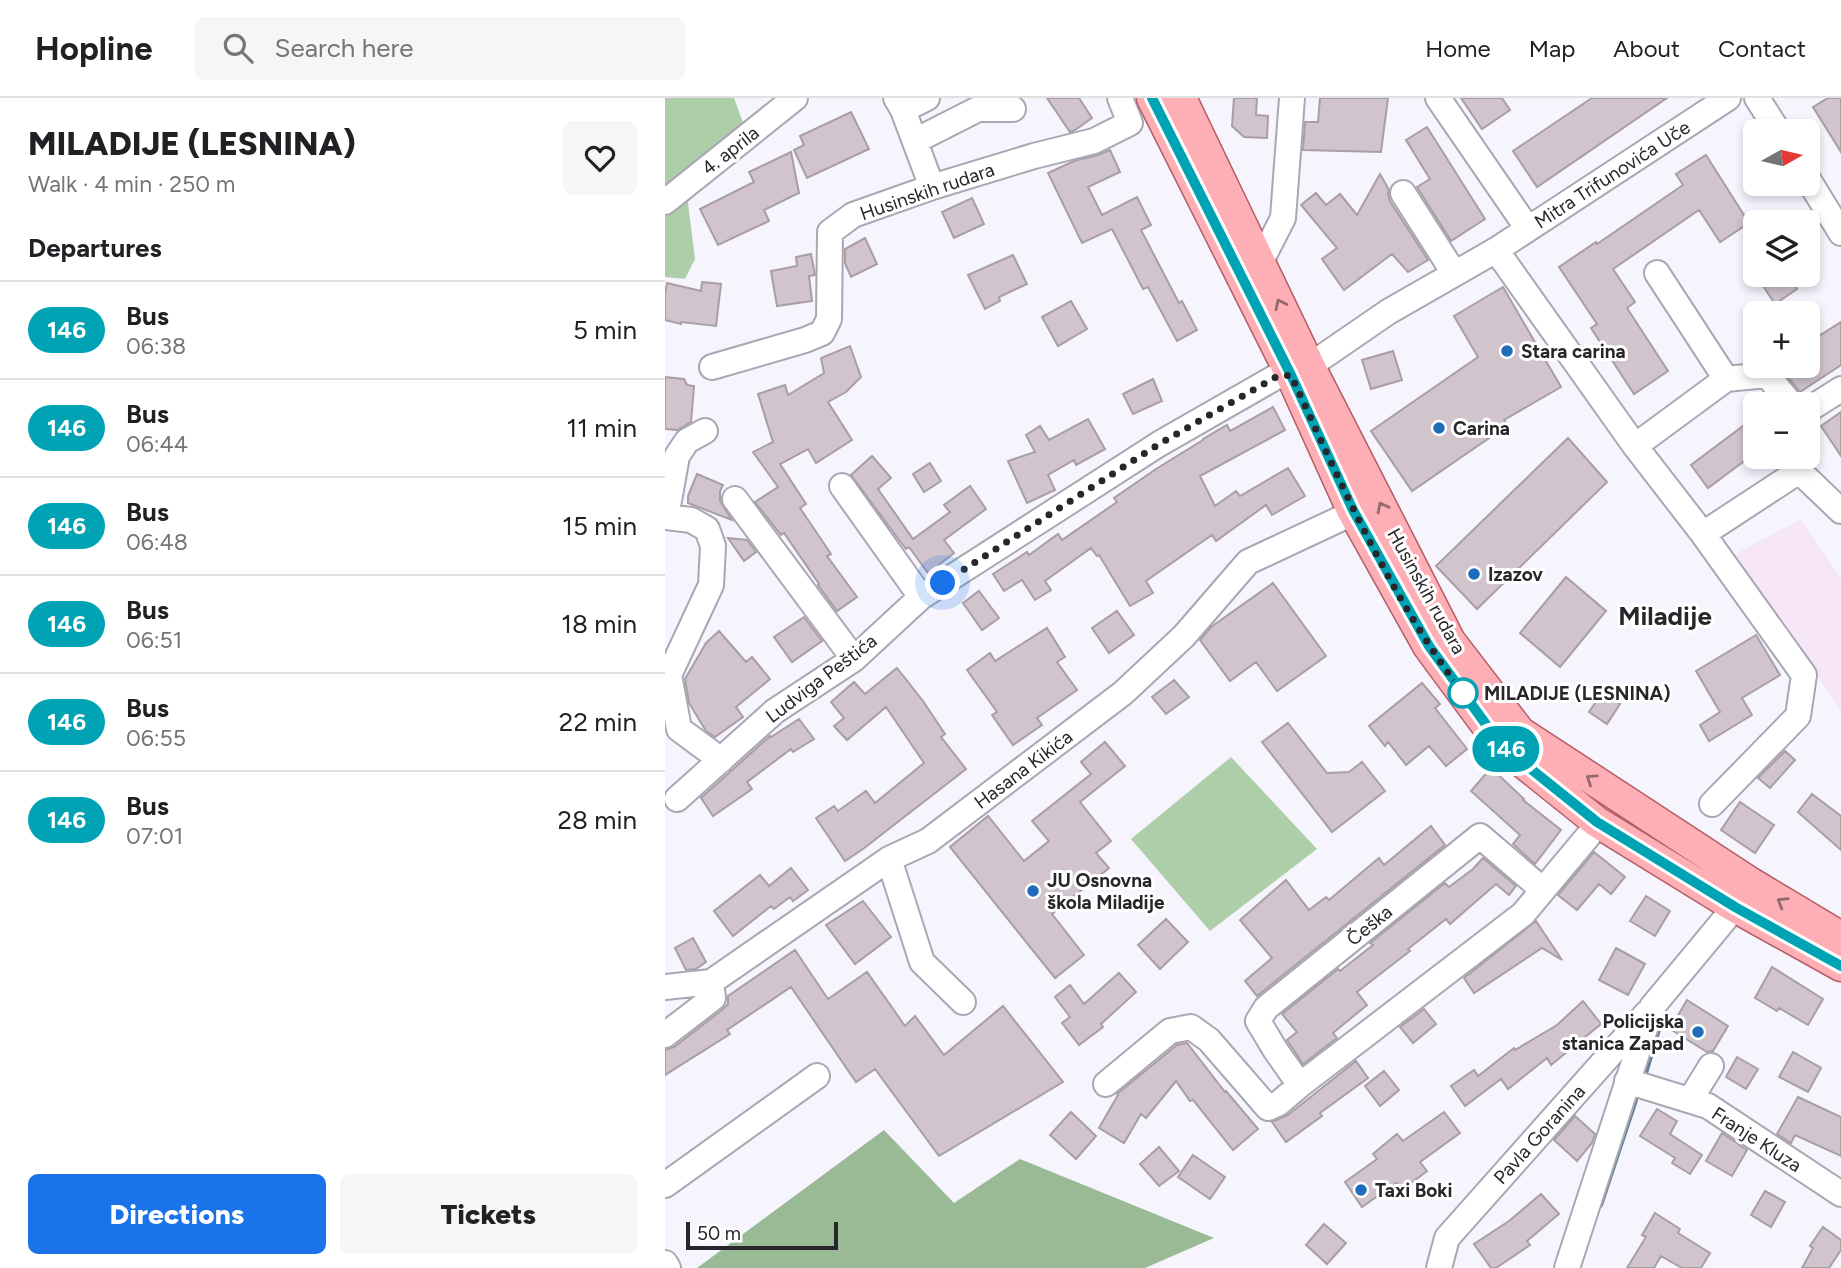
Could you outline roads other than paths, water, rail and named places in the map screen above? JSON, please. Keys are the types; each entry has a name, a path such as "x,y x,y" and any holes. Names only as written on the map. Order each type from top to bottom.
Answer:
{"main road":[{"name":"Husinskih rudara","path":"1152,98 1450,641 1520,732 1841,966"},
{"name":"Husinskih rudara","path":"1181,98 1260,263 1353,510 1429,646 1501,745 1597,822 1743,895 1841,937"}],"street":[{"name":"4. aprila","path":"665,202 764,109 795,98"},
{"path":"927,98 900,104 932,187"},
{"name":"Husinskih rudara","path":"712,367 822,333 829,319 830,232 853,215 932,187 1094,141 1130,123 1120,98"},
{"path":"1260,263 1283,218 1292,98"},
{"path":"1438,98 1528,229"},
{"path":"1758,98 1771,119"},
{"name":"Mitra Trifunovića Uče","path":"1300,370 1388,312 1496,250 1717,101"},
{"path":"915,141 978,109 1013,109"},
{"path":"1403,193 1454,273"},
{"path":"1818,196 1841,233"},
{"path":"1496,250 1635,446 1703,534 1804,675 1798,716 1712,804"},
{"path":"1657,273 1725,379"},
{"name":"Ludviga Peštića","path":"677,799 775,711 854,659 921,597 1159,444 1276,377 1300,370"},
{"path":"1635,446 1725,379 1767,375 1781,392"},
{"path":"1820,402 1841,389"},
{"path":"705,431 687,441 677,456 666,517 691,520 707,529 713,546 711,585 669,675 679,729 721,760"},
{"path":"1703,534 1799,471 1841,510"},
{"path":"842,486 921,597"},
{"path":"735,499 854,659"},
{"name":"Hasana Kikića","path":"665,987 711,982 889,859 928,841 1123,693 1184,636 1248,562 1342,518 1353,510"},
{"path":"1106,1084 1170,1031 1191,1027 1209,1040 1268,1108 1279,1104 1523,914 1597,822"},
{"name":"Češka","path":"1300,1085 1258,1021 1266,1008 1416,887 1480,836 1543,890"},
{"path":"889,859 922,962 963,1002"},
{"name":"Pavla Goranina","path":"1439,1268 1447,1238 1652,1007 1743,895"},
{"path":"665,1035 713,998 711,982"},
{"name":"Pavla Goranina","path":"1567,1268 1652,1007"},
{"path":"1690,1100 1711,1066"},
{"path":"665,1185 817,1076"},
{"name":"Franje Kluza","path":"1627,1081 1708,1106 1841,1194"},
{"path":"665,1263 668,1268"}],"waterway":[{"path":"1643,1080 1665,1006"},
{"path":"1600,1205 1635,1100"}],"place":[{"name":"Stara carina","path":"1507,351"},
{"name":"Carina","path":"1439,428"},
{"name":"Izazov","path":"1474,574"},
{"name":"MILADIJE (LESNINA)","path":"1463,693"},
{"name":"JU Osnovna škola Miladije","path":"1033,891"},
{"name":"Policijska stanica Zapad","path":"1698,1032"},
{"name":"Taxi Boki","path":"1361,1190"}],"district":[{"name":"Miladije","path":"1665,616"}]}
